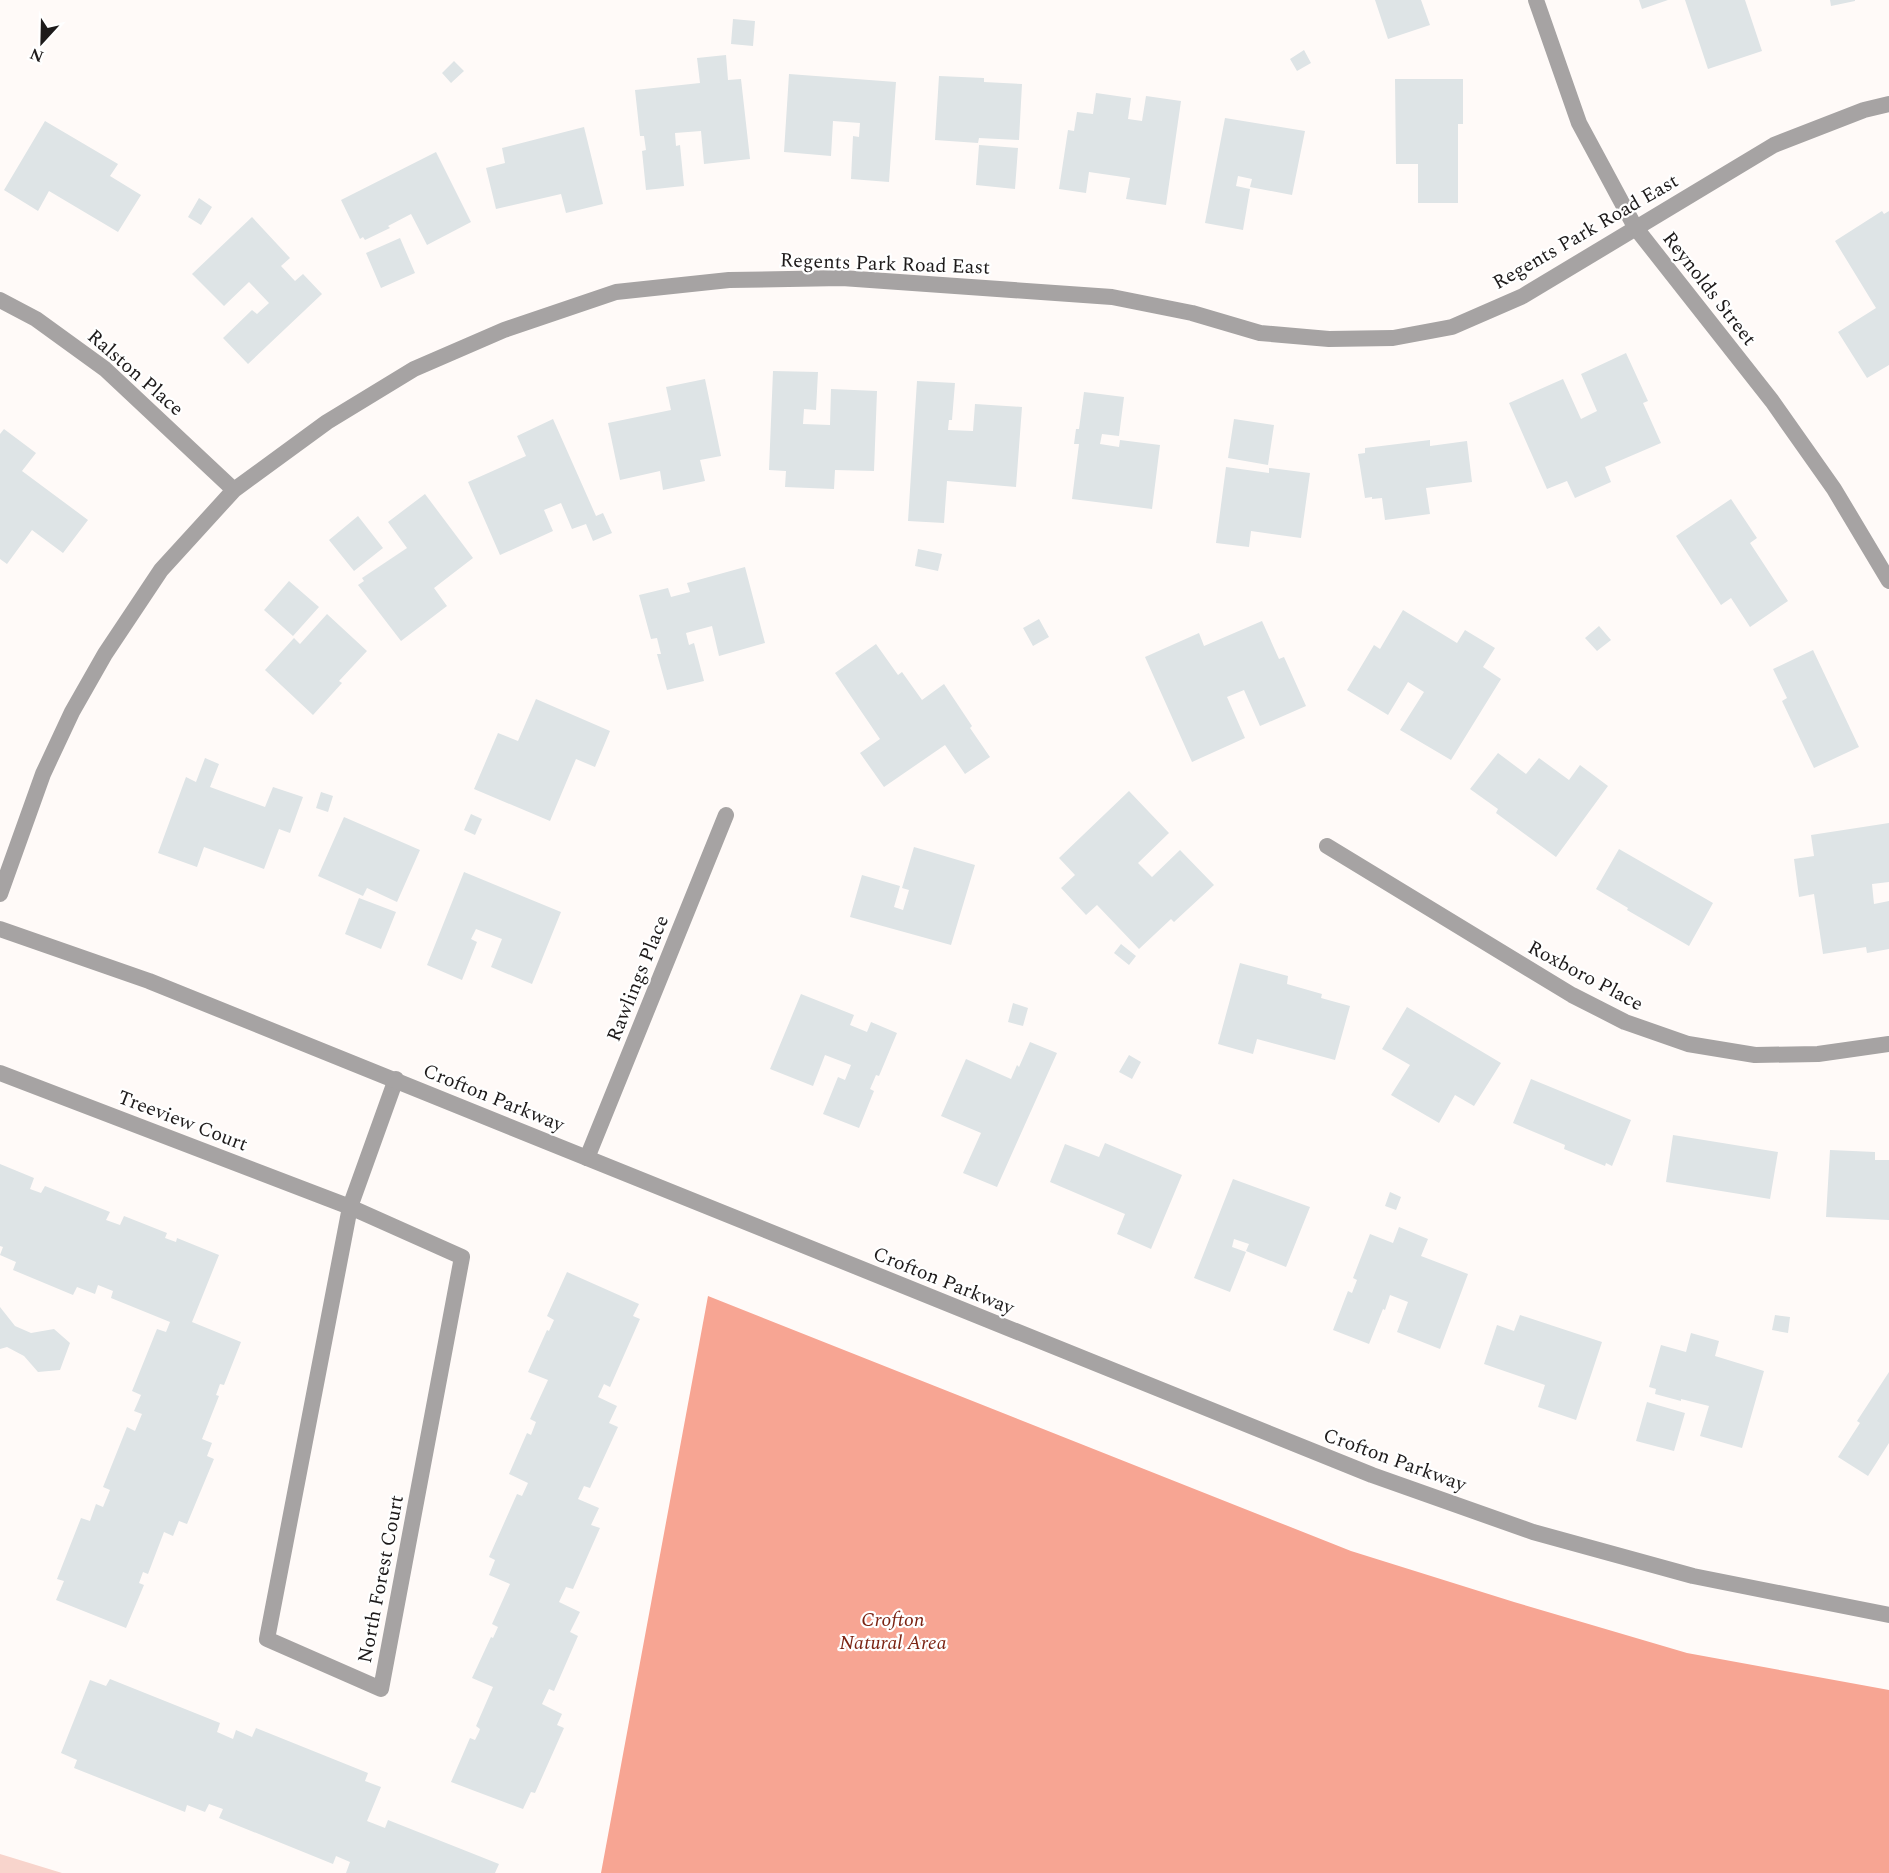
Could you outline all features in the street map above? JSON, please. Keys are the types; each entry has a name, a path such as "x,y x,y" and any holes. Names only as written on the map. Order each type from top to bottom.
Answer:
{"street":[{"name":"Reynolds Street","path":"1536,0 1579,123 1635,227 1772,401 1834,489 1889,580"},
{"name":"Regents Park Road East","path":"0,894 43,774 72,712 105,654 161,570 234,490 327,422 414,369 504,330 616,292 729,280 842,278 1112,297 1192,313 1260,333 1329,339 1393,338 1452,327 1523,296 1774,145 1864,110 1889,104"},
{"name":"Ralston Place","path":"0,300 36,319 105,369 234,490"},
{"name":"Rawlings Place","path":"587,1158 726,814"},
{"name":"Roxboro Place","path":"1328,846 1572,995 1625,1022 1688,1044 1755,1055 1818,1054 1889,1044"},
{"name":"Crofton Parkway","path":"0,929 148,981 1372,1475 1522,1528 1693,1576 1889,1615"},
{"name":"Treeview Court","path":"0,1073 350,1207"},
{"name":"North Forest Court","path":"350,1207 462,1257 381,1689 267,1638 350,1207 396,1080"}],"shaded area":[{"path":"0,1854 62,1873 0,1873"}],"green space":[{"name":"Crofton Natural Area","path":"708,1296 1351,1551 1687,1653 1889,1690 1889,1873 601,1873"}],"building":[{"path":"1375,0 1421,0 1430,25 1388,39"},
{"path":"1639,0 1668,0 1642,9"},
{"path":"1685,0 1745,0 1762,51 1708,69"},
{"path":"1830,0 1855,0 1855,1 1831,6"},
{"path":"733,19 755,21 753,46 731,44"},
{"path":"1304,50 1311,63 1297,71 1290,59"},
{"path":"726,55 728,80 741,79 750,159 704,164 701,131 675,133 676,146 680,145 684,186 646,190 642,151 646,150 644,136 640,136 635,90 700,83 697,58"},
{"path":"454,61 464,71 451,83 442,73"},
{"path":"789,74 896,82 889,182 851,179 853,136 859,137 860,123 833,121 831,156 784,152"},
{"path":"939,76 984,78 984,82 1022,84 1019,140 979,138 978,143 935,140"},
{"path":"1395,79 1463,79 1463,124 1458,124 1458,203 1418,203 1418,164 1396,164"},
{"path":"1096,93 1131,98 1128,119 1142,121 1146,96 1181,101 1166,205 1126,199 1130,178 1089,172 1086,193 1059,189 1068,130 1074,131 1077,112 1093,114"},
{"path":"1225,118 1305,131 1292,195 1250,187 1252,179 1238,176 1236,186 1250,189 1243,230 1205,223"},
{"path":"45,121 118,164 110,176 141,195 118,232 49,191 38,211 4,190"},
{"path":"584,127 603,204 566,213 561,194 496,209 486,168 505,163 502,148"},
{"path":"979,145 1018,148 1015,189 976,185"},
{"path":"436,152 471,222 427,245 411,214 388,226 390,228 365,240 363,237 360,239 341,200"},
{"path":"199,198 212,207 201,225 188,217"},
{"path":"1882,211 1884,214 1889,211 1889,365 1867,378 1838,332 1876,308 1835,241"},
{"path":"252,217 290,258 281,266 295,281 303,274 322,294 248,364 223,338 252,310 257,314 269,303 249,282 224,306 192,274"},
{"path":"400,238 415,273 381,288 366,253"},
{"path":"1626,353 1648,401 1643,403 1661,443 1605,467 1611,482 1575,498 1567,481 1547,489 1509,403 1563,379 1581,419 1597,411 1581,374"},
{"path":"773,371 818,372 816,410 804,409 803,424 830,425 831,389 877,391 874,471 835,470 834,489 785,487 786,471 769,470"},
{"path":"705,379 721,456 700,460 705,481 663,490 660,471 620,480 608,423 671,410 666,387"},
{"path":"917,381 955,383 952,420 949,420 948,430 973,431 975,404 1022,407 1016,487 947,481 944,523 908,521"},
{"path":"1084,392 1124,397 1119,436 1102,434 1100,444 1119,447 1120,440 1160,445 1152,509 1072,499 1079,444 1074,444 1076,429 1079,429"},
{"path":"553,419 596,516 603,513 612,533 593,541 586,524 572,529 561,503 544,510 553,531 500,555 468,482 526,456 517,436"},
{"path":"1234,419 1274,425 1268,465 1228,458"},
{"path":"4,429 36,453 22,471 88,520 63,553 32,530 7,564 0,559 0,434"},
{"path":"1430,440 1430,446 1467,441 1472,482 1426,488 1430,514 1385,520 1382,498 1365,498 1358,454 1365,453 1365,448"},
{"path":"1226,467 1269,473 1269,468 1310,473 1301,538 1251,531 1249,547 1216,543"},
{"path":"425,494 473,558 434,588 447,606 401,641 358,585 364,581 362,578 407,548 388,522"},
{"path":"1731,499 1757,538 1750,543 1788,601 1750,627 1731,598 1721,605 1676,536"},
{"path":"358,516 383,548 354,571 329,540"},
{"path":"918,549 942,554 938,571 915,566"},
{"path":"745,567 765,643 719,656 712,626 686,633 689,645 694,643 704,681 667,690 657,654 661,654 657,638 651,639 639,595 668,588 671,597 690,592 687,583"},
{"path":"289,581 319,607 293,636 264,610"},
{"path":"1403,610 1457,643 1465,630 1495,648 1483,667 1501,679 1451,760 1400,730 1424,692 1408,682 1388,715 1347,690 1374,645 1380,649"},
{"path":"327,614 367,651 339,681 342,683 313,715 265,670 294,638 300,644"},
{"path":"1039,619 1049,637 1033,646 1023,628"},
{"path":"1262,621 1279,659 1284,657 1306,706 1260,726 1244,690 1227,697 1245,738 1192,762 1145,657 1199,633 1204,646"},
{"path":"1599,626 1611,640 1597,651 1585,638"},
{"path":"876,644 898,675 902,672 922,700 944,684 990,757 965,774 945,745 884,787 860,753 880,739 835,673"},
{"path":"1813,650 1859,747 1814,768 1782,701 1787,698 1773,669"},
{"path":"536,699 610,731 595,767 576,759 550,821 474,789 498,733 518,741"},
{"path":"1498,753 1526,774 1539,758 1569,780 1580,765 1608,786 1556,857 1496,813 1498,809 1470,789"},
{"path":"205,758 219,764 210,787 265,807 273,787 303,797 290,833 279,829 264,869 204,847 197,867 158,853 186,777 196,782"},
{"path":"1129,791 1169,833 1138,863 1152,877 1180,850 1214,885 1174,922 1171,919 1139,949 1097,905 1086,915 1061,888 1075,875 1059,858"},
{"path":"321,792 333,796 328,812 316,808"},
{"path":"471,814 482,819 475,835 464,830"},
{"path":"344,817 420,850 397,902 367,888 363,896 318,876"},
{"path":"1889,823 1889,882 1872,884 1874,904 1889,901 1889,949 1867,953 1866,947 1823,954 1814,894 1799,897 1794,859 1814,856 1811,835"},
{"path":"914,847 975,865 951,945 850,917 862,875 900,886 894,907 903,910 909,890 902,888"},
{"path":"1619,849 1713,903 1689,946 1596,889"},
{"path":"464,872 561,912 532,984 491,967 502,939 476,929 471,939 477,942 462,980 427,965"},
{"path":"359,898 396,912 381,949 345,934"},
{"path":"1121,944 1136,956 1129,965 1114,953"},
{"path":"1240,963 1288,976 1287,984 1322,994 1321,998 1350,1006 1335,1060 1257,1039 1253,1054 1218,1044"},
{"path":"801,994 854,1015 850,1025 867,1032 871,1022 897,1033 879,1076 876,1075 870,1089 874,1091 859,1128 823,1114 838,1077 845,1080 851,1065 825,1055 813,1086 770,1069"},
{"path":"1013,1003 1028,1008 1023,1026 1008,1022"},
{"path":"1407,1007 1501,1063 1474,1106 1455,1095 1439,1123 1391,1095 1410,1065 1382,1049"},
{"path":"1030,1042 1057,1053 997,1187 963,1173 981,1133 941,1116 966,1059 1011,1079"},
{"path":"1129,1055 1141,1062 1132,1079 1119,1072"},
{"path":"1531,1079 1631,1120 1612,1166 1606,1163 1605,1166 1564,1149 1565,1145 1513,1123"},
{"path":"1673,1135 1778,1152 1770,1199 1666,1182"},
{"path":"1105,1143 1182,1175 1151,1249 1117,1234 1125,1214 1050,1182 1065,1144 1099,1157"},
{"path":"1830,1150 1875,1152 1875,1160 1889,1160 1889,1220 1826,1217"},
{"path":"0,1164 34,1178 30,1189 41,1193 45,1186 110,1212 106,1220 120,1225 124,1216 167,1233 165,1238 176,1242 177,1238 219,1255 192,1322 241,1342 224,1385 220,1384 216,1395 219,1396 202,1439 212,1443 207,1456 214,1459 187,1524 179,1521 173,1536 164,1532 148,1574 143,1572 139,1583 144,1585 126,1628 56,1600 64,1581 57,1579 81,1518 90,1521 96,1504 103,1507 110,1490 103,1487 127,1427 135,1431 142,1414 134,1411 141,1395 132,1391 157,1329 166,1332 170,1322 111,1298 113,1291 98,1285 95,1294 77,1287 73,1295 13,1270 16,1262 0,1255 3,1247 0,1246"},
{"path":"1233,1179 1310,1207 1286,1267 1246,1251 1249,1244 1234,1239 1232,1247 1246,1252 1230,1292 1194,1278"},
{"path":"1390,1192 1401,1197 1396,1210 1385,1206"},
{"path":"1399,1227 1428,1239 1421,1256 1468,1274 1440,1349 1397,1332 1408,1302 1390,1295 1369,1344 1333,1330 1348,1291 1352,1293 1357,1280 1353,1278 1370,1234 1393,1243"},
{"path":"567,1272 639,1304 633,1316 640,1319 610,1387 604,1384 598,1397 617,1406 609,1423 618,1427 590,1488 584,1486 578,1499 599,1508 591,1525 600,1528 573,1589 566,1587 559,1602 580,1612 570,1632 578,1636 554,1691 549,1689 542,1704 562,1714 557,1725 564,1728 535,1793 531,1792 523,1809 451,1782 470,1738 475,1740 479,1732 480,1729 476,1726 493,1687 472,1678 498,1627 492,1624 510,1584 489,1575 495,1560 489,1557 517,1494 522,1496 528,1483 509,1474 527,1433 531,1435 536,1422 530,1419 548,1380 528,1372 554,1320 547,1316"},
{"path":"0,1307 15,1326 31,1333 54,1329 70,1343 60,1370 38,1372 24,1356 7,1347 0,1349"},
{"path":"1520,1315 1602,1342 1576,1420 1538,1407 1545,1385 1484,1364 1497,1325 1514,1331"},
{"path":"1775,1315 1790,1317 1788,1333 1772,1330"},
{"path":"1691,1333 1719,1341 1715,1356 1764,1371 1742,1448 1700,1436 1709,1406 1655,1394 1656,1389 1649,1387 1661,1345 1686,1352"},
{"path":"1889,1372 1889,1443 1868,1476 1838,1457 1860,1423 1857,1421"},
{"path":"1647,1402 1685,1413 1674,1451 1636,1441"},
{"path":"110,1679 220,1723 217,1732 233,1739 236,1730 252,1737 256,1728 368,1773 365,1781 381,1787 367,1821 385,1828 388,1820 499,1864 495,1873 346,1873 350,1862 336,1856 333,1864 219,1818 223,1809 209,1804 205,1812 187,1805 185,1812 74,1768 77,1760 61,1753 90,1680 106,1686"}]}
